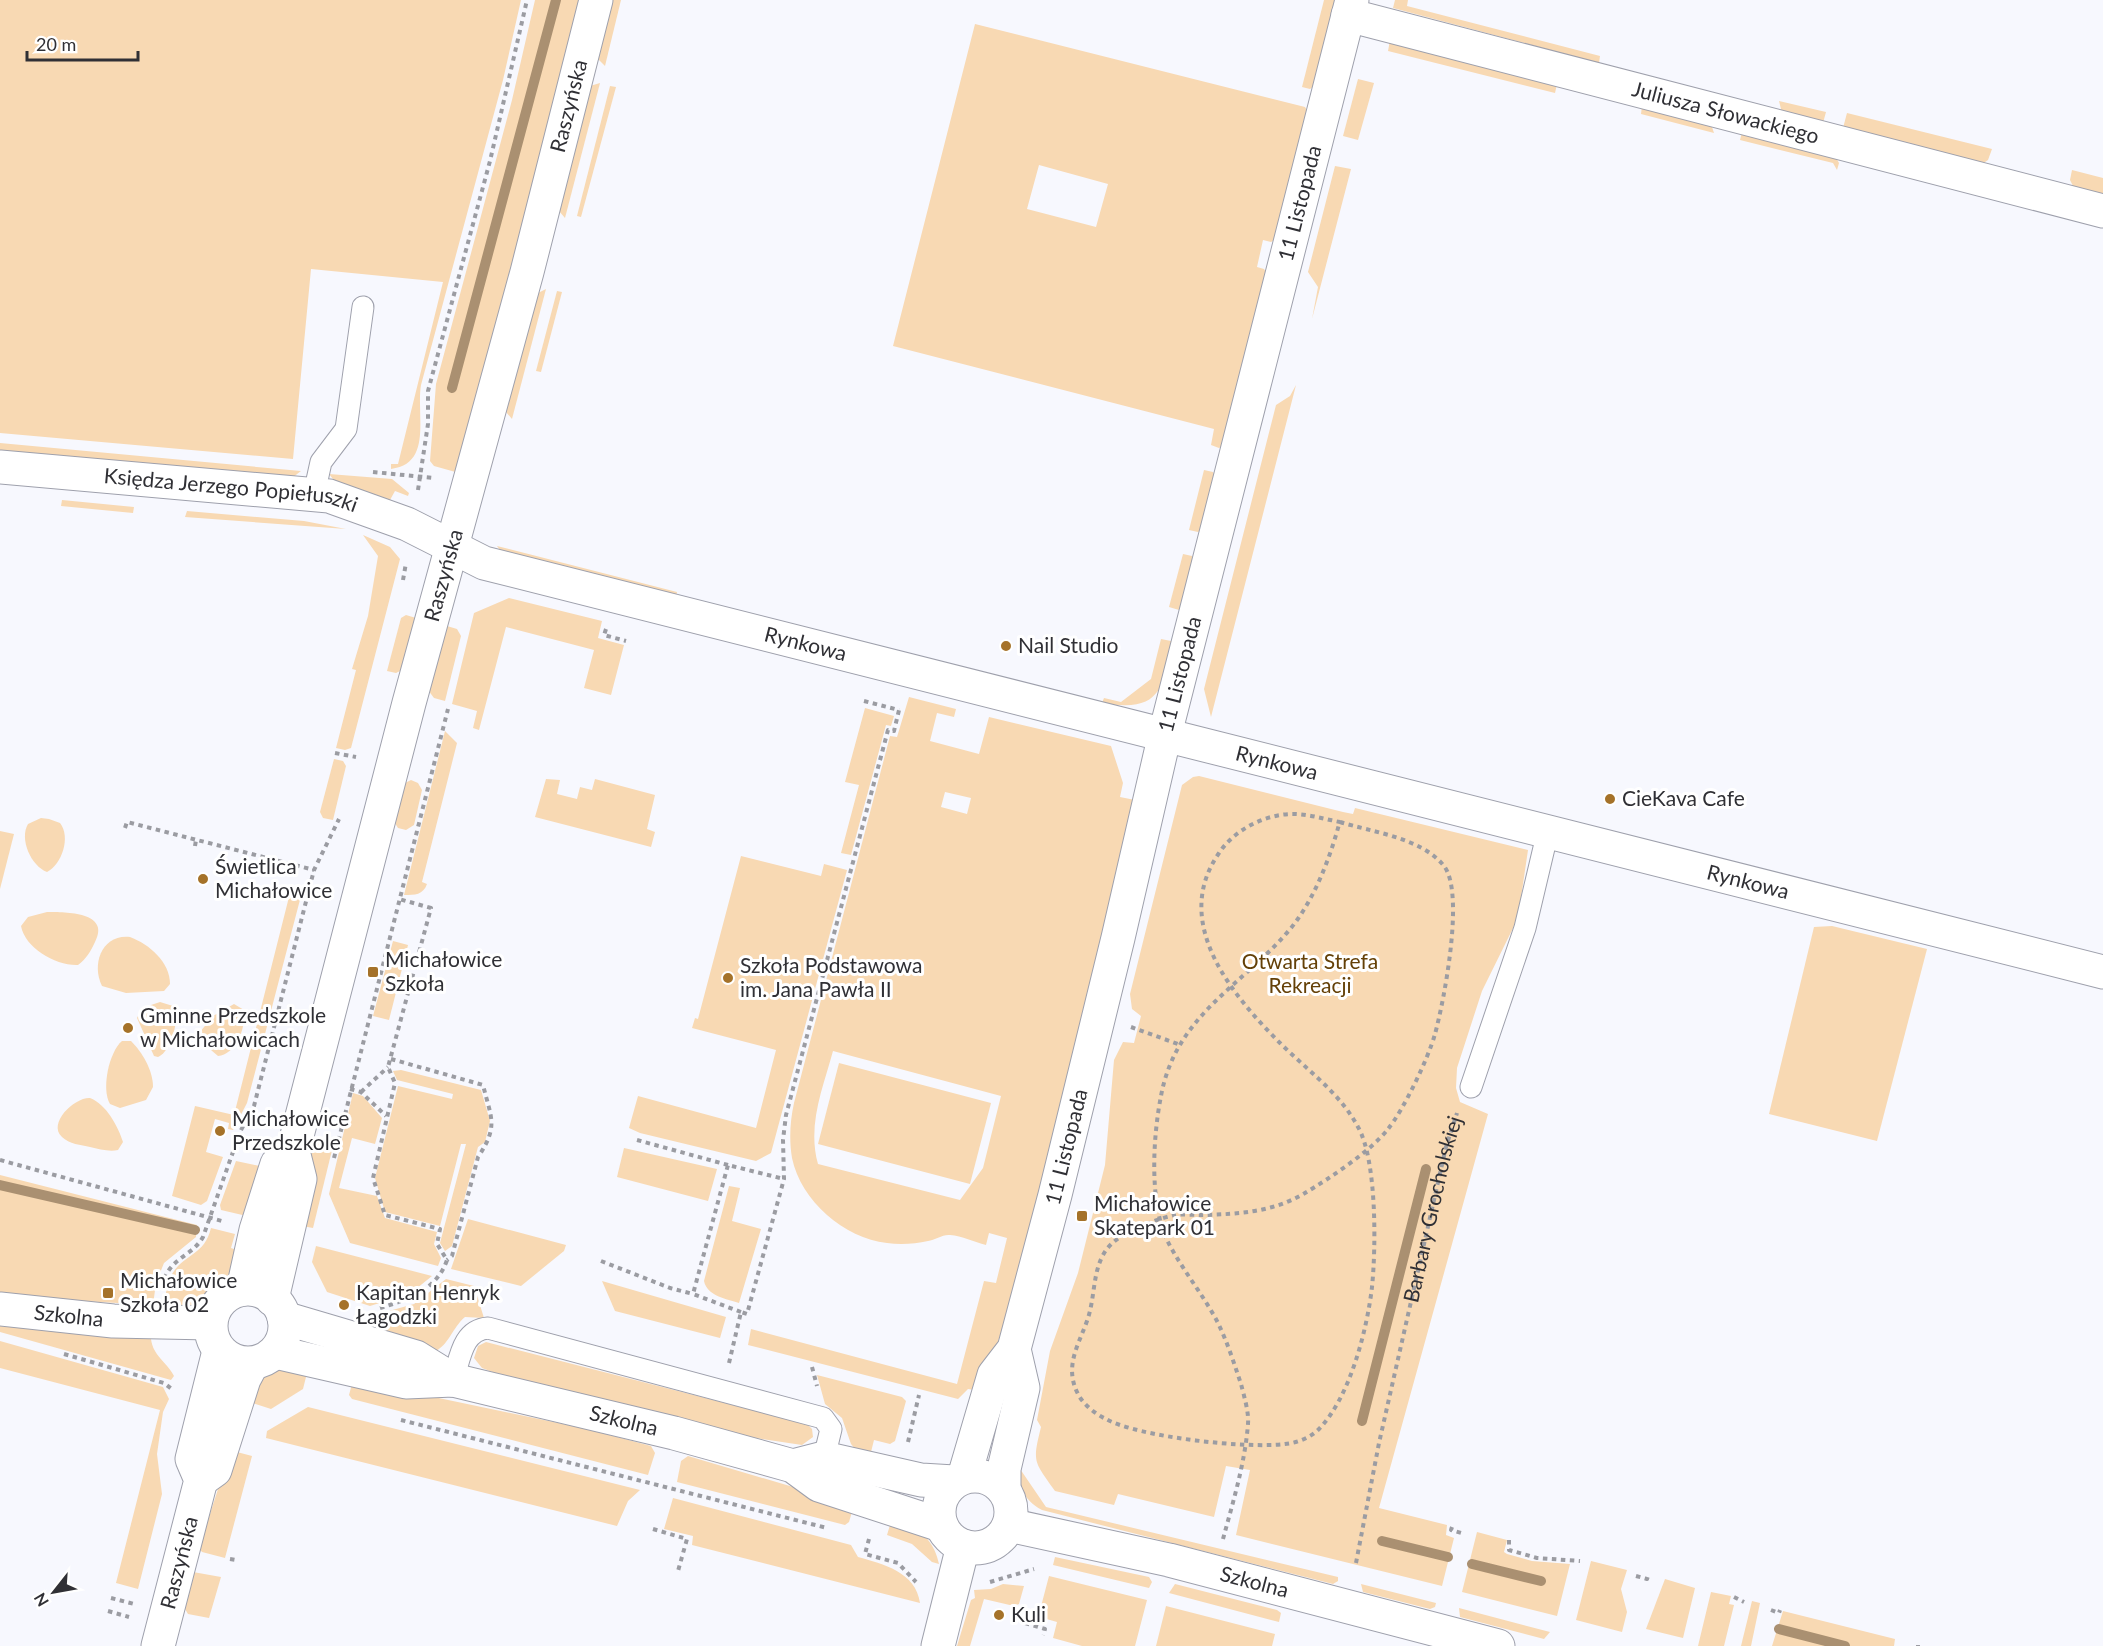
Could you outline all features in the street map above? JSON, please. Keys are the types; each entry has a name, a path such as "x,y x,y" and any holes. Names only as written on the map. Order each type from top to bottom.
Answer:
{"street":[{"name":"Raszyńska","path":"266,1302 256,1230 278,1164 293,1151 409,704 454,548 528,272 596,0"},
{"name":"Juliusza Słowackiego","path":"1350,8 2103,211"},
{"name":"11 Listopada","path":"959,1479 994,1375 1014,1349 1165,734 1350,8"},
{"name":"Księdza Jerzego Popiełuszki","path":"0,467 314,494 345,500 377,511 454,548"},
{"name":"Rynkowa","path":"454,548 484,563 2103,972"},
{"path":"225,1297 266,1302 284,1336 264,1358 234,1361 215,1337 213,1313 225,1297"},
{"name":"Szkolna","path":"266,1302 416,1357 453,1380"},
{"name":"Szkolna","path":"0,1309 113,1321 215,1337"},
{"name":"Raszyńska","path":"158,1646 201,1480 192,1459 215,1337"},
{"name":"11 Listopada","path":"1004,1489 1004,1469 1023,1388 1014,1349"},
{"name":"Raszyńska","path":"201,1480 215,1470 244,1379 264,1358"},
{"name":"Szkolna","path":"264,1358 406,1382 453,1380 674,1433 809,1462 921,1480 959,1479"},
{"name":"Szkolna","path":"809,1462 819,1485 952,1535"},
{"path":"938,1646 952,1535 940,1501 959,1479 986,1477 1004,1489 1011,1506 1009,1525 1002,1537 990,1545 977,1548 952,1535"},
{"name":"Szkolna","path":"1009,1525 1169,1560 1498,1646"}],"lane":[{"path":"314,494 321,462 346,429 363,307"},
{"path":"1471,1087 1525,928 1548,831"},
{"path":"453,1380 468,1336 475,1331 488,1328 819,1416 826,1420 831,1429 809,1462"}],"path":[{"path":"416,500 426,444 428,391 490,161 527,0"},
{"path":"401,590 406,559"},
{"path":"609,636 626,641"},
{"path":"864,701 899,710"},
{"path":"331,1169 449,703"},
{"path":"601,1262 747,1314 784,1179 783,1140 786,1115 888,730 894,731 901,703"},
{"path":"353,768 359,746"},
{"path":"335,753 356,757"},
{"path":"159,1296 168,1269 178,1257 199,1243 240,1132 254,1106 314,870 342,810"},
{"path":"1223,1540 1242,1468 1249,1423 1230,1350 1216,1320 1167,1238 1161,1220 1155,1148 1161,1095 1178,1044 1194,1022 1230,984 1271,950 1292,926 1326,866 1343,812"},
{"path":"1230,984 1205,941 1200,919 1206,875 1216,856 1229,840 1269,818 1292,814 1340,822 1409,843 1432,855 1448,870 1454,893 1440,1010 1433,1040 1396,1117 1385,1134 1368,1148 1302,1195 1274,1208 1238,1214 1173,1215 1122,1236 1106,1248 1096,1268 1092,1309 1072,1357 1073,1381 1083,1402 1110,1422 1189,1440 1287,1444 1303,1440 1318,1430 1338,1401 1351,1371 1369,1309 1373,1272 1368,1148 1357,1124 1339,1099 1280,1043 1230,984"},
{"path":"125,828 127,822 314,870"},
{"path":"195,846 196,840"},
{"path":"361,1092 388,1067 431,909 399,899"},
{"path":"1097,1018 1138,1028 1178,1044"},
{"path":"378,1309 414,1297 440,1276 447,1260 452,1256 478,1157 487,1143 493,1121 483,1085 391,1059"},
{"path":"388,1067 395,1083 373,1178 385,1215 440,1229 437,1244 447,1260"},
{"name":"Barbary Grocholskiej","path":"1356,1563 1379,1443 1446,1147 1457,1113 1471,1087"},
{"path":"350,1089 361,1092 386,1116"},
{"path":"637,1140 784,1179"},
{"path":"0,1160 228,1222"},
{"path":"693,1294 729,1165"},
{"path":"734,1342 741,1312"},
{"path":"55,1351 164,1383 178,1392 180,1382"},
{"path":"910,1448 907,1439 919,1395"},
{"path":"400,1419 833,1530"},
{"path":"1452,1527 1451,1530 1465,1534"},
{"path":"653,1529 669,1536 687,1539 678,1571"},
{"path":"861,1536 869,1538 865,1554 898,1563 920,1587"},
{"path":"1509,1540 1508,1549 1511,1551 1537,1558 1570,1558 1580,1561"},
{"path":"230,1559 236,1560"},
{"path":"991,1582 1024,1571 1040,1569"},
{"path":"1636,1576 1647,1579 1648,1576"},
{"path":"1734,1597 1744,1602"},
{"path":"111,1598 142,1606"},
{"path":"1771,1610 1779,1613 1780,1610"},
{"path":"108,1611 138,1619"},
{"path":"1025,1623 1045,1629 1043,1635"}],"green space":[{"path":"0,0 521,0 503,80 421,385 420,436 413,458 404,465 391,469 391,464 398,464 443,282 311,269 293,459 0,433"},
{"path":"535,0 580,0 459,473 434,466 430,461 436,384 512,100"},
{"path":"613,0 621,0 605,66 597,58"},
{"path":"1324,0 1337,0 1314,86 1310,89 1302,87"},
{"path":"1395,0 1408,0 1407,6 1600,56 1599,63 1393,8"},
{"path":"975,24 1305,107 1308,112 1276,239 1271,242 1263,240 1257,267 1264,269 1267,274 1224,446 1219,448 1211,445 1214,429 893,346","holes":["1039,165 1108,184 1096,227 1027,209"]},
{"path":"1390,40 1557,84 1555,93 1388,51"},
{"path":"1358,79 1374,83 1358,140 1343,136"},
{"path":"600,83 565,218 559,211 590,86"},
{"path":"610,86 616,87 581,217 577,216"},
{"path":"1779,101 1826,112 1823,123 1782,113"},
{"path":"1642,106 1711,124 1714,133 1641,114"},
{"path":"1847,113 1992,149 1988,160 1982,164 1843,128"},
{"path":"1742,132 1835,156 1839,163 1837,170 1833,163 1740,140"},
{"path":"1335,166 1351,169 1312,319 1318,287 1308,272"},
{"path":"2072,170 2103,178 2103,195 2074,188 2070,180"},
{"path":"546,289 512,419 506,412 538,293"},
{"path":"557,291 562,292 541,372 536,371"},
{"path":"1296,385 1211,717 1204,689 1276,405 1290,396"},
{"path":"0,443 301,471 292,478 0,451"},
{"path":"1204,470 1213,472 1216,477 1202,529 1198,532 1189,530"},
{"path":"329,474 392,479 409,493 408,496 395,491 390,500 337,484"},
{"path":"62,500 134,507 133,513 61,506"},
{"path":"187,511 304,521 346,529 185,517"},
{"path":"363,535 390,547 400,559 351,748 345,750 336,748 356,670 352,669 368,616 378,556"},
{"path":"497,546 677,592 676,597 502,553"},
{"path":"1183,554 1192,556 1194,561 1184,606 1179,610 1169,607"},
{"path":"509,598 602,621 598,638 624,645 611,695 584,688 594,650 506,627 479,730 473,728 477,711 452,704 474,613"},
{"path":"406,615 416,618 402,670 396,673 387,671 401,618"},
{"path":"447,626 457,629 461,636 445,701 434,698 428,690"},
{"path":"1161,639 1171,641 1174,646 1165,676 1154,696 1135,704 1102,703 1104,698 1121,702 1151,679"},
{"path":"909,697 956,709 954,717 937,713 930,741 979,754 989,717 1111,746 1123,783 1120,797 1135,800 1014,1297 980,1391 968,1389 958,1399 748,1345 751,1329 957,1384 984,1281 996,1283 1007,1238 989,1233 986,1245 950,1235 907,1244 871,1240 855,1234 827,1215 805,1189 792,1158 790,1130 794,1103 890,736 897,737","holes":["945,792 971,798 967,814 941,807","833,1051 1001,1096 983,1168 960,1200 818,1164 814,1135 815,1121"]},
{"path":"865,708 894,716 891,726 886,725 851,855 841,853 859,785 845,782"},
{"path":"445,731 457,743 422,882 427,884 418,894 404,895"},
{"path":"334,759 343,761 346,766 333,820 323,818 320,812"},
{"name":"Otwarta Strefa Rekreacji","path":"1199,776 1343,812 1353,814 1355,808 1528,850 1518,918 1482,991 1457,1068 1456,1088 1460,1102 1488,1114 1379,1508 1447,1525 1446,1535 1454,1538 1442,1586 1236,1535 1250,1470 1226,1466 1214,1517 1118,1494 1114,1505 1055,1491 1037,1461 1036,1448 1041,1427 1037,1420 1050,1351 1078,1273 1105,1165 1114,1060 1123,1042 1134,1043 1141,1016 1132,1009 1130,994 1182,785 1193,777"},
{"path":"546,779 560,780 557,794 577,799 580,787 592,790 595,779 655,795 647,829 655,832 651,847 535,817"},
{"path":"411,780 418,783 422,790 414,825 406,830 398,828 393,820 403,784"},
{"path":"41,818 60,823 65,835 65,843 61,857 47,872 41,869 32,858 25,837 28,824"},
{"path":"0,831 14,834 0,889"},
{"path":"741,856 821,876 824,864 847,870 771,1153 756,1161 640,1133 629,1128 638,1096 756,1128 776,1050 692,1028 695,1018 698,1019"},
{"path":"291,889 302,892 247,1103 233,1130 228,1129 229,1123 215,1119 206,1152 223,1157 207,1201 201,1205 172,1196 195,1106 234,1115"},
{"path":"47,912 65,912 84,916 92,919 97,925 98,932 93,945 78,965 69,965 51,959 28,942 21,926 28,917"},
{"path":"1832,926 1927,949 1877,1141 1769,1114 1814,927"},
{"path":"130,937 151,949 162,961 170,984 164,991 126,993 102,986 98,969 101,952 112,940"},
{"path":"393,941 408,945 389,1020 373,1016"},
{"path":"160,1002 173,1006 176,1018 171,1042 163,1054 158,1057 154,1056 137,1018 142,1008"},
{"path":"234,1004 244,1010 242,1031 235,1045 225,1054 218,1056 204,1044 200,1032 213,1016"},
{"path":"122,1041 131,1041 139,1050 149,1068 153,1087 146,1100 120,1108 110,1104 107,1097 106,1080 113,1053"},
{"path":"839,1063 991,1103 970,1184 818,1144"},
{"path":"401,1070 481,1090 490,1121 485,1142 478,1147 452,1246 445,1251 440,1243 466,1144 461,1144 440,1226 385,1212 375,1178 398,1086 452,1099 453,1094 397,1080 393,1071"},
{"path":"353,1093 363,1096 382,1118 375,1144 352,1138 339,1188 377,1196 385,1218 437,1232 434,1244 441,1258 438,1266 350,1243 329,1194"},
{"path":"90,1098 106,1110 115,1123 123,1142 118,1150 111,1151 75,1144 62,1137 58,1131 60,1118 65,1112 77,1102"},
{"path":"313,1142 333,1146 313,1228 302,1226"},
{"path":"624,1148 717,1169 708,1201 617,1177"},
{"path":"236,1161 264,1167 251,1217 221,1210 220,1205"},
{"path":"0,1175 197,1225 196,1237 164,1263 156,1283 153,1305 64,1300 0,1292"},
{"path":"729,1186 740,1188 732,1221 761,1229 739,1303 713,1293 704,1281"},
{"path":"468,1219 566,1245 564,1251 521,1286 451,1269"},
{"path":"211,1228 235,1234 231,1248 243,1252 230,1278 207,1298 191,1306 164,1306 167,1285 172,1274 204,1244"},
{"path":"316,1246 432,1276 411,1293 370,1306 327,1292 312,1262"},
{"path":"446,1279 474,1286 484,1318 465,1317 447,1341 433,1353 367,1333 371,1316 414,1304"},
{"path":"602,1281 726,1317 720,1338 615,1311"},
{"path":"0,1326 151,1339 154,1350 174,1376 171,1380 0,1332"},
{"path":"0,1341 163,1387 169,1399 163,1412 157,1454 162,1494 138,1589 116,1583 160,1410 0,1368"},
{"path":"486,1342 807,1424 812,1429 813,1437 802,1445 756,1438 495,1373 482,1368 474,1358 478,1346"},
{"path":"279,1369 308,1369 303,1389 271,1409 246,1401 259,1380"},
{"path":"817,1375 902,1397 906,1401 895,1441 890,1444 874,1440 870,1456 856,1450 851,1444 842,1418 825,1404"},
{"path":"353,1380 587,1429 651,1446 655,1453 648,1475 352,1399 349,1395"},
{"path":"308,1407 640,1490 628,1501 617,1526 266,1438 267,1431"},
{"path":"237,1452 252,1456 225,1558 202,1552 199,1548 229,1455"},
{"path":"688,1456 854,1505 849,1522 845,1525 677,1482 681,1461"},
{"path":"1016,1463 1046,1507 1338,1577 1338,1581 1333,1584 1042,1510 1030,1501 1022,1490"},
{"path":"673,1498 851,1545 858,1557 888,1566 905,1577 917,1592 920,1603 692,1545 693,1536 664,1529"},
{"path":"893,1515 916,1529 928,1540 933,1546 939,1564 932,1562 912,1544 887,1535"},
{"path":"1477,1532 1507,1540 1504,1552 1507,1554 1532,1561 1570,1564 1557,1616 1462,1592"},
{"path":"1055,1557 1149,1577 1152,1582 1149,1588 1053,1565"},
{"path":"1591,1561 1627,1570 1621,1589 1627,1612 1622,1632 1576,1620"},
{"path":"193,1572 221,1577 209,1618 188,1614 185,1609"},
{"path":"1049,1576 1147,1600 1135,1646 1082,1646 1053,1638 1057,1622 1043,1618 1039,1614"},
{"path":"1665,1579 1695,1588 1683,1638 1646,1629"},
{"path":"1003,1584 1024,1586 1019,1604 1014,1606 984,1599 970,1646 957,1646 971,1600 975,1598 974,1590 991,1589"},
{"path":"1175,1584 1277,1610 1281,1613 1279,1622 1169,1593"},
{"path":"1361,1584 1436,1603 1435,1607 1430,1609 1363,1592"},
{"path":"1711,1592 1731,1596 1729,1604 1734,1605 1724,1646 1698,1646"},
{"path":"1752,1601 1760,1603 1751,1646 1741,1646"},
{"path":"1166,1606 1275,1634 1272,1646 1156,1646"},
{"path":"1459,1608 1550,1632 1544,1639 1460,1617"},
{"path":"1783,1611 1895,1639 1894,1646 1772,1646"}],"waterway":[{"path":"452,388 556,0"},
{"path":"1362,1421 1426,1169"},
{"path":"0,1185 195,1230"},
{"path":"1382,1541 1448,1557"},
{"path":"1472,1564 1541,1581"},
{"path":"1779,1629 1845,1646"}],"place":[{"name":"Nail Studio","path":"1006,646"},
{"name":"CieKava Cafe","path":"1610,799"},
{"name":"Świetlica Michałowice","path":"203,879"},
{"name":"Michałowice Szkoła","path":"373,972"},
{"name":"Szkoła Podstawowa im. Jana Pawła II","path":"728,978"},
{"name":"Gminne Przedszkole w Michałowicach","path":"128,1028"},
{"name":"Michałowice Przedszkole","path":"220,1131"},
{"name":"Michałowice Skatepark 01","path":"1082,1216"},
{"name":"Michałowice Szkoła 02","path":"108,1293"},
{"name":"Kapitan Henryk Łagodzki","path":"344,1305"},
{"name":"Kuli","path":"999,1615"}]}
